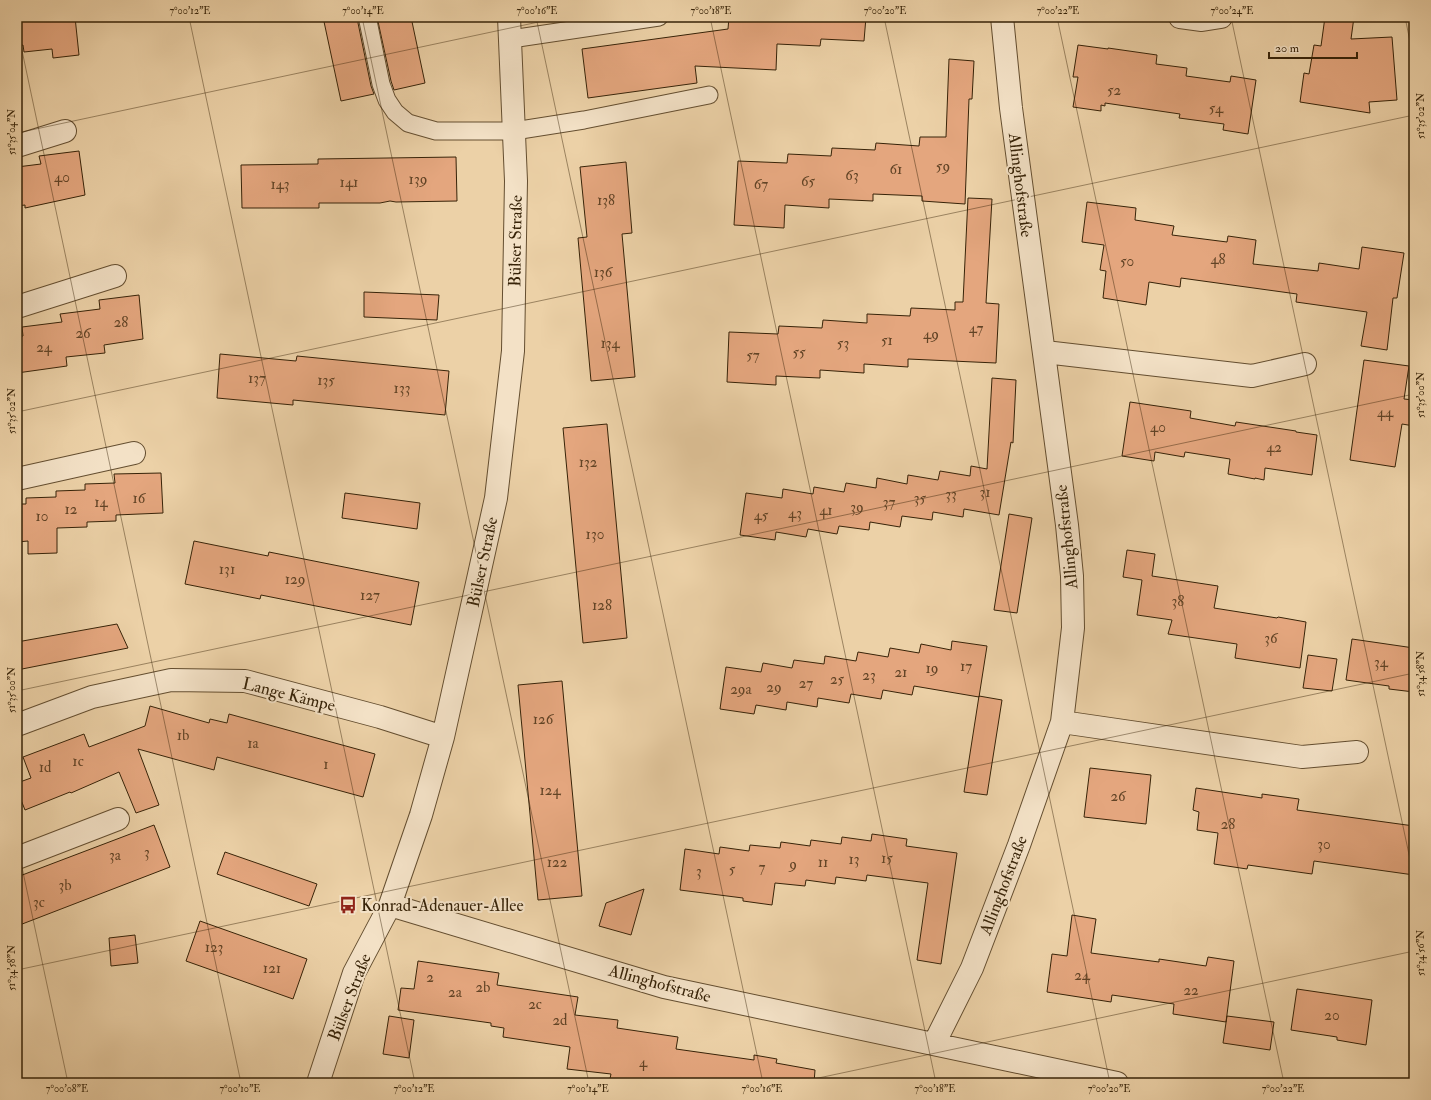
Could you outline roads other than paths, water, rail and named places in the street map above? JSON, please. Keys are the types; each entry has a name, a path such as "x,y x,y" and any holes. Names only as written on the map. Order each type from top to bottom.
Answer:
{"street":[{"name":"Bülser Straße","path":"318,1083 354,973 390,905 421,815 443,737 496,498 513,352 516,181 509,17"},
{"name":"Allinghofstraße","path":"934,1044 972,968 1019,845 1062,722 1072,628 1072,576 1045,352 1033,278 1013,123 1002,17"},
{"path":"1180,17 1202,20 1221,17"},
{"path":"17,146 64,131"},
{"path":"17,307 115,276"},
{"path":"1045,352 1252,376 1305,364"},
{"path":"17,479 134,453"},
{"name":"Lange Kämpe","path":"17,725 92,697 171,680 245,680 380,717 443,737"},
{"path":"1062,722 1302,758 1357,752"},
{"path":"17,856 118,819"},
{"name":"Allinghofstraße","path":"390,905 664,987 1117,1083"}],"lane":[{"path":"511,39 658,17"},
{"path":"368,22 381,84 387,100 396,112 408,123 436,131 514,131 584,120 709,96"}],"place":[{"name":"Konrad-Adenauer-Allee","path":"348,905"}]}
